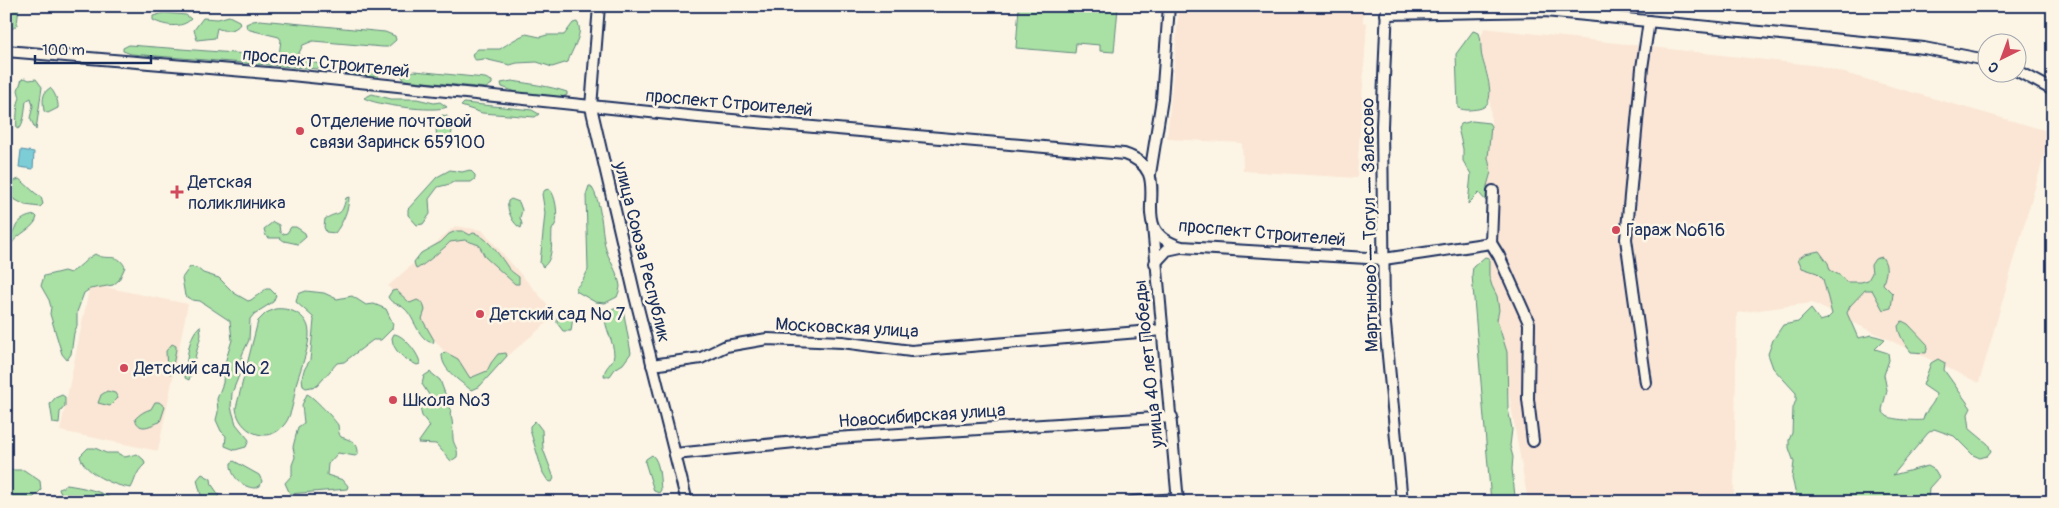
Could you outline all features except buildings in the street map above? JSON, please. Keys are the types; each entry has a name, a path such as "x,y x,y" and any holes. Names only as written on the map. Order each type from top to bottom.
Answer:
{"street":[{"name":"улица Союза Республик","path":"599,6 591,107 652,365 687,502"},
{"path":"1152,222 1150,175 1162,99 1169,6"},
{"path":"1387,10 1544,10 1924,48 1976,58"},
{"name":"Мартыново — Тогул — Залесово","path":"1387,10 1382,126 1384,314 1402,502"},
{"path":"1646,383 1626,239 1642,68 1649,21"},
{"name":"проспект Строителей","path":"6,51 284,74 591,107 1111,152 1131,156"},
{"path":"2026,75 2053,90"},
{"path":"1131,156 1148,149 1156,132"},
{"path":"1131,156 1141,160 1150,175"},
{"path":"1493,192 1490,243 1499,256 1529,323 1528,399 1533,441"},
{"name":"проспект Строителей","path":"1152,222 1161,237 1182,247 1384,259 1490,243"},
{"name":"улица 40 лет Победы","path":"1152,222 1172,417 1178,501"},
{"path":"1155,263 1167,250 1182,247"},
{"name":"Московская улица","path":"652,365 702,358 726,346 767,339 842,342 911,351 1163,330"},
{"name":"Новосибирская улица","path":"675,454 845,438 1172,417"},
{"path":"1132,502 1178,501"}],"shaded area":[{"path":"1179,6 1364,6 1363,22 1367,23 1357,178 1243,171 1242,143 1167,139"},
{"path":"1484,28 1820,66 2051,132 1979,383 1812,303 1737,313 1734,495 1684,502 1528,502 1506,378 1507,352 1497,320 1499,310 1497,296 1489,276 1486,201 1489,198 1487,186 1491,176 1488,158 1491,126 1489,78 1481,55 1481,37"},
{"name":"Детский сад № 7","path":"455,226 482,230 548,305 548,322 473,385 388,286"},
{"name":"Детский сад № 2","path":"90,284 188,304 158,451 60,431"}],"green space":[{"path":"10,6 19,6 17,25 12,29 9,26"},
{"path":"1019,6 1106,6 1118,8 1114,52 1100,51 1100,45 1076,43 1075,53 1016,48"},
{"path":"164,13 186,15 191,19 183,24 173,26 153,20 153,16"},
{"path":"229,16 239,21 240,24 236,28 223,30 217,28 215,38 197,40 194,30 203,18 218,19"},
{"path":"260,20 385,32 395,36 396,40 388,47 313,41 303,45 298,55 318,64 320,66 318,69 131,54 123,51 123,48 129,45 260,55 270,58 279,55 281,40 279,37 247,28 246,24"},
{"path":"577,22 579,26 578,36 568,62 552,67 537,62 510,65 473,58 472,54 478,49 500,49 526,34 540,37 564,35 573,23"},
{"path":"1473,31 1479,33 1480,36 1481,54 1488,78 1490,95 1485,106 1466,110 1458,108 1456,54"},
{"path":"346,68 376,68 379,71 378,78 347,73"},
{"path":"415,71 485,78 492,81 492,84 486,88 404,80 402,76 407,72"},
{"path":"22,79 29,80 36,79 42,87 36,130 30,118 33,106 31,98 26,101 21,127 17,129 17,113 20,98 18,90"},
{"path":"512,81 553,88 567,92 567,95 560,98 516,92 502,87 501,83"},
{"path":"50,88 56,97 58,108 48,113 44,111 43,98"},
{"path":"372,94 391,99 417,99 434,103 440,102 447,107 431,109 405,107 370,101 364,98"},
{"path":"464,103 532,110 539,114 535,117 482,113 461,106"},
{"path":"442,115 450,119 452,127 451,136 444,146 438,143 436,132 439,118"},
{"path":"1472,121 1489,123 1491,126 1488,158 1491,172 1487,186 1489,198 1486,201 1479,193 1468,204 1471,174 1463,161 1463,149 1458,128 1461,124"},
{"path":"450,170 462,172 470,170 475,175 475,179 471,182 453,182 438,187 429,199 430,214 423,224 417,225 408,215 408,209 437,177"},
{"path":"19,179 41,197 43,204 40,207 25,205 10,197 10,186"},
{"path":"589,186 591,186 595,193 601,215 605,246 620,286 617,297 605,303 595,302 576,291 588,270 586,195"},
{"path":"549,189 555,200 557,219 552,230 549,260 543,267 540,263 545,213 542,194 545,190"},
{"path":"349,197 343,221 338,229 335,233 326,232 324,227 325,219 341,212 346,198"},
{"path":"511,199 519,202 522,210 520,218 521,228 515,224 509,212 508,201"},
{"path":"35,215 37,217 33,225 17,237 11,245 7,243 20,221 28,216"},
{"path":"273,222 279,225 280,232 283,234 287,233 291,227 296,227 305,233 306,237 298,244 284,241 280,238 269,238 266,236 264,229"},
{"path":"456,231 463,231 470,235 473,233 478,234 483,237 509,269 519,277 519,284 515,284 485,257 479,245 465,240 450,242 416,269 414,262 421,253"},
{"path":"1819,251 1828,263 1830,270 1841,276 1846,282 1868,280 1872,273 1871,265 1875,259 1882,257 1886,264 1883,284 1893,294 1891,308 1883,310 1872,290 1865,290 1850,306 1847,313 1858,338 1872,335 1885,339 1875,349 1888,353 1889,360 1884,375 1887,390 1882,410 1885,414 1899,419 1923,420 1936,394 1923,385 1931,363 1938,359 1945,363 1944,370 1971,408 1968,414 1970,429 1988,444 1991,451 1987,456 1980,458 1973,455 1954,436 1934,429 1928,433 1893,475 1928,466 1935,470 1939,477 1929,488 1928,502 1798,502 1792,478 1794,462 1789,448 1796,393 1773,368 1768,354 1773,340 1783,325 1798,322 1811,309 1820,321 1827,319 1832,314 1823,279 1817,273 1802,268 1798,259 1805,254"},
{"path":"95,254 119,259 125,267 119,280 113,285 90,289 84,293 77,312 77,326 71,354 67,360 62,354 50,314 49,300 41,286 44,276 64,271 70,273"},
{"path":"1485,257 1489,258 1489,276 1497,296 1499,310 1497,320 1507,352 1508,409 1512,429 1510,446 1513,457 1514,502 1491,502 1472,275 1473,267"},
{"path":"190,267 197,268 203,273 219,278 234,293 248,301 266,289 270,289 276,295 273,302 254,314 250,319 249,340 242,355 242,368 232,393 231,407 236,424 249,440 246,447 235,450 225,446 226,436 221,431 216,420 218,412 217,399 223,383 224,366 232,340 230,321 200,301 192,300 185,296 182,278"},
{"path":"396,290 410,303 417,300 423,303 425,310 422,319 434,340 433,343 424,338 405,309 390,300 388,297 392,291"},
{"path":"306,291 324,293 337,299 352,296 366,305 374,304 386,309 393,324 392,329 381,340 373,340 344,362 337,363 317,386 306,388 303,386 302,378 310,360 314,320 296,302 298,294"},
{"path":"619,307 623,309 631,353 623,364 615,369 610,376 604,376 605,370 614,355 605,315"},
{"path":"275,309 286,309 302,317 308,326 309,337 287,421 277,431 262,435 254,433 242,423 236,408 258,321 266,313"},
{"path":"560,312 568,312 573,317 571,331 563,331 557,323 557,315"},
{"path":"1902,321 1908,324 1928,345 1926,353 1911,352 1900,333 1898,326"},
{"path":"200,326 201,335 189,380 185,378 188,350 192,337"},
{"path":"394,334 402,337 410,346 420,364 417,365 404,358 397,351 392,338"},
{"path":"172,344 176,346 176,349 170,374 167,372 166,351"},
{"path":"445,352 458,359 470,378 487,371 498,354 506,353 507,356 480,386 471,390 452,375 445,366 442,355"},
{"path":"430,372 440,380 451,410 453,440 457,449 457,457 451,461 436,444 418,443 430,426 422,416 420,408 431,398 422,384 424,376"},
{"path":"107,391 115,393 118,398 110,406 98,403 101,395"},
{"path":"307,394 319,403 336,422 341,437 353,442 357,447 358,454 355,456 338,453 328,464 327,475 343,480 348,486 347,489 290,494 285,483 292,475 292,465 295,457 293,447 298,427 304,423 302,405"},
{"path":"62,395 65,397 65,406 60,412 59,424 53,423 50,404 55,398"},
{"path":"155,402 159,402 165,407 160,422 146,427 140,426 135,419 151,409"},
{"path":"535,421 542,430 543,449 554,478 552,482 548,481 543,473 530,430 530,426"},
{"path":"88,448 95,448 106,453 117,453 125,457 137,454 144,460 145,464 137,473 131,488 124,487 101,478 87,468 80,456"},
{"path":"652,455 657,462 659,471 661,490 659,493 654,491 645,462"},
{"path":"234,461 259,475 262,481 260,486 255,488 242,484 235,477 231,468 231,463"},
{"path":"6,470 24,470 40,481 41,490 33,498 6,501"},
{"path":"202,474 211,479 212,485 219,495 216,499 209,499 201,495 197,480"},
{"path":"67,485 99,492 114,502 75,502 60,492 59,489"}],"water":[{"path":"21,150 34,152 33,169 19,167"}],"place":[{"name":"Отделение почтовой связи Заринск 659100","path":"300,131"},
{"name":"Детская поликлиника","path":"177,192"},
{"name":"Гараж №616","path":"1616,230"},
{"name":"Детский сад № 7","path":"480,314"},
{"name":"Детский сад № 2","path":"124,368"},
{"name":"Школа №3","path":"393,400"}]}
